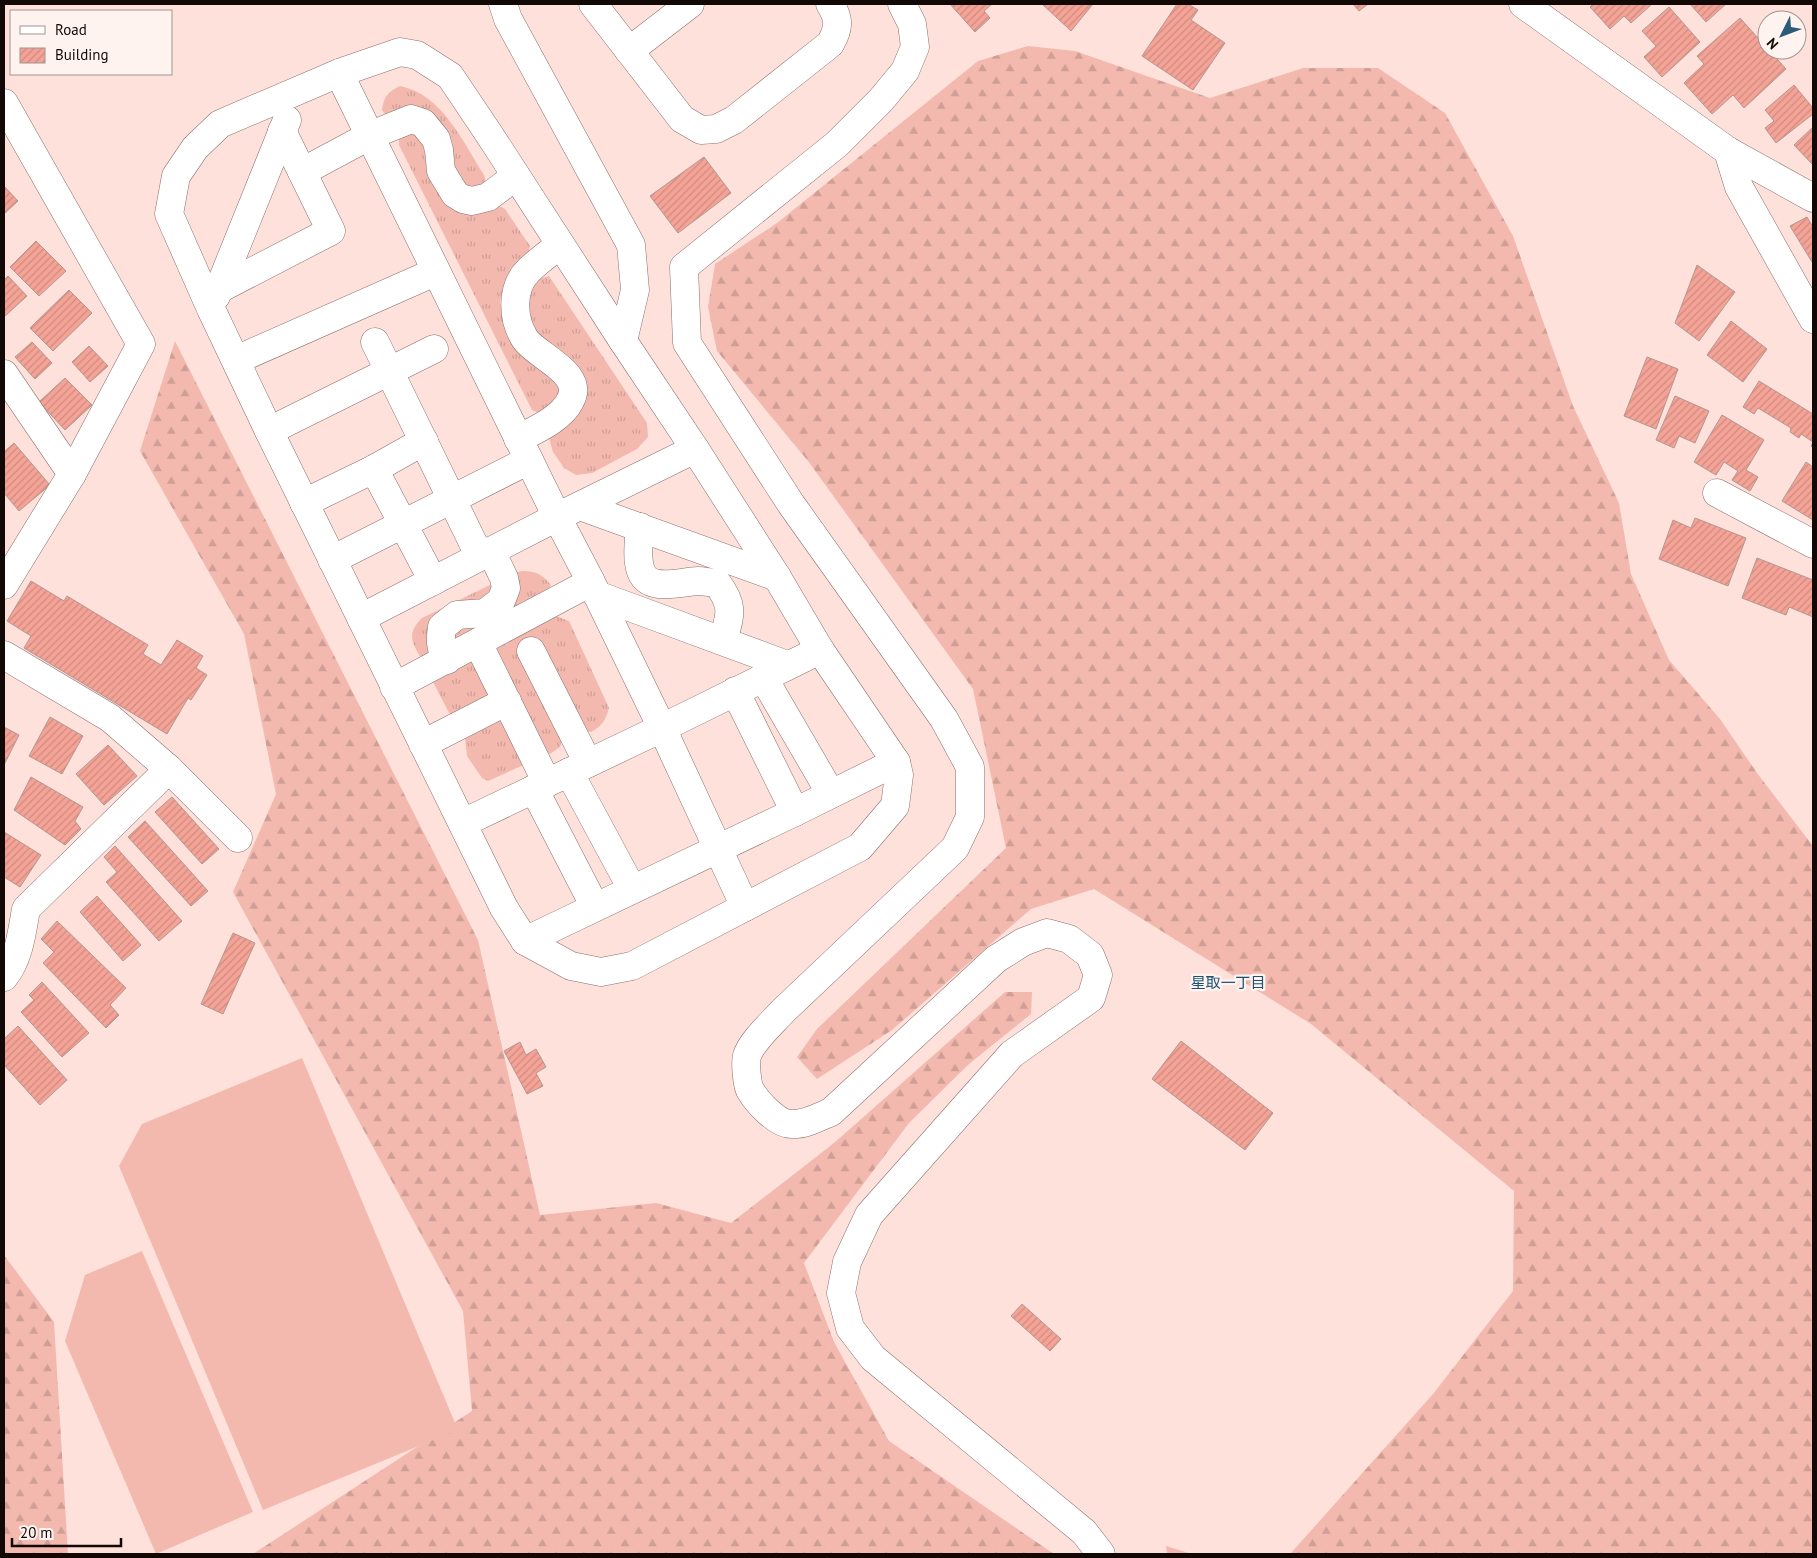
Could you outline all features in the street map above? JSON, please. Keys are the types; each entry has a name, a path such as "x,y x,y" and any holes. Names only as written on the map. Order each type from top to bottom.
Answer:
{"street":[{"path":"503,4 508,19 631,245 635,290 623,341"},
{"path":"593,4 682,119 701,130 716,129 734,120 830,44 836,34 838,25 830,4"},
{"path":"629,51 690,4"},
{"path":"902,4 912,24 915,47 905,71 881,100 837,144 684,267 687,343 791,504 944,719 970,767 970,817 955,848 783,1011 761,1035 747,1056 747,1074 750,1090 777,1119 790,1124 810,1121 831,1112 996,958 1023,942 1047,933 1069,939 1090,955 1098,975 1092,998 1012,1054 869,1216 847,1262 841,1293 850,1328 873,1358 1084,1532 1101,1554"},
{"path":"1523,4 1728,151 1813,198"},
{"path":"400,52 418,55 450,76 560,245 696,449 820,650 896,762 899,775 895,806 860,847 632,966 601,972 570,966 525,940 504,908 269,431 236,360 215,299 169,214 176,176 196,148 220,124 339,72 400,52"},
{"path":"339,72 435,272 524,450 569,511 594,589 746,907"},
{"path":"215,299 299,89"},
{"path":"4,103 141,344 72,474 4,585"},
{"path":"302,172 370,136 411,119 423,123 436,139 440,150 441,171 455,194 463,199 472,201 488,197 516,176"},
{"path":"215,299 331,231 282,131"},
{"path":"1728,151 1738,187 1813,319"},
{"path":"332,560 452,500 524,450 546,423 562,411 571,400 573,388 564,371 525,340 518,325 514,301 519,285 527,272 560,245"},
{"path":"236,360 435,272"},
{"path":"375,342 452,500 486,554 504,578 506,588 501,601 484,612 457,615 442,627 440,642 442,652 447,660"},
{"path":"269,431 434,349"},
{"path":"4,374 72,474"},
{"path":"304,503 374,469 424,441"},
{"path":"360,618 569,511 696,449"},
{"path":"374,469 433,581"},
{"path":"1717,493 1813,544"},
{"path":"569,511 640,528 776,576"},
{"path":"640,528 638,564 644,578 656,584 675,585 699,581 717,583 725,594 731,611 723,641"},
{"path":"394,687 478,643 594,589 787,665"},
{"path":"478,643 507,701 632,889"},
{"path":"463,823 820,650"},
{"path":"531,651 559,777 595,907"},
{"path":"4,655 110,718 170,769 238,838"},
{"path":"763,677 831,794"},
{"path":"735,691 795,812"},
{"path":"423,744 507,701"},
{"path":"525,940 896,762"},
{"path":"4,977 10,970 22,937 26,910 170,769"}],"green space":[{"path":"1028,46 1075,51 1210,98 1303,68 1378,68 1445,113 1513,236 1573,406 1619,503 1631,574 1669,660 1720,719 1757,773 1813,846 1813,1554 1290,1554 1433,1394 1513,1291 1514,1191 1311,1024 1094,889 1031,909 892,1030 817,1079 797,1057 817,1029 1006,848 973,689 808,461 717,351 708,307 715,264 777,223 978,61"},
{"path":"400,86 415,91 428,99 450,121 484,175 486,182 473,188 468,188 394,114 385,114 382,110 385,98 392,90"},
{"path":"410,130 428,145 428,166 505,209 530,246 528,254 511,272 504,284 500,303 507,332 556,376 562,393 542,414 532,410 399,145 399,137"},
{"path":"549,276 647,423 648,437 637,449 592,473 576,475 564,468 553,452 549,438 576,368 560,350 545,341 534,331 528,319 529,294 538,279"},
{"path":"175,341 478,940 540,1215 656,1203 731,1223 834,1143 1005,992 1032,992 1031,1014 969,1064 909,1123 804,1263 834,1342 889,1441 1054,1554 253,1554 472,1411 463,1311 233,892 276,794 244,634 140,451"},
{"path":"522,571 535,573 545,578 551,585 546,594 455,644 450,630 513,573"},
{"path":"494,583 496,595 469,605 435,655 421,658 412,637 417,623 422,618"},
{"path":"551,614 569,621 609,708 601,725 591,732 580,729 563,737 560,747 550,754 543,750 493,651 497,643"},
{"path":"475,658 493,696 454,716 449,713 432,680"},
{"path":"502,717 526,764 488,781 482,778 467,756 465,738"},
{"path":"302,1058 458,1430 263,1510 119,1166 142,1124"},
{"path":"142,1251 253,1512 156,1554 65,1341 85,1275"},
{"path":"4,1255 54,1322 68,1554 4,1554"},
{"path":"1166,1546 1192,1554 1167,1554"}],"building":[{"path":"950,4 992,4 984,11 990,18 975,32"},
{"path":"1042,4 1093,4 1071,31"},
{"path":"1177,4 1188,4 1198,10 1191,20 1225,43 1193,90 1142,56"},
{"path":"1353,4 1368,4 1359,11"},
{"path":"1593,4 1652,4 1631,23 1624,16 1610,29 1590,7"},
{"path":"1690,4 1726,4 1706,22"},
{"path":"1669,7 1700,42 1662,77 1644,57 1656,46 1642,31"},
{"path":"1740,18 1757,37 1757,60 1778,60 1786,69 1744,108 1733,95 1712,114 1684,83 1704,64 1697,56"},
{"path":"1794,85 1813,108 1813,114 1776,143 1765,128 1774,121 1765,110"},
{"path":"1813,127 1813,165 1794,145"},
{"path":"704,157 731,193 678,233 650,196"},
{"path":"4,186 18,201 4,214"},
{"path":"1807,217 1813,227 1812,262 1790,226"},
{"path":"36,241 66,271 39,296 10,267"},
{"path":"1697,265 1735,292 1699,341 1675,323"},
{"path":"8,276 27,296 4,317 4,280"},
{"path":"69,290 92,313 53,351 30,328"},
{"path":"1731,321 1767,349 1743,382 1707,355"},
{"path":"32,342 52,363 35,379 15,357"},
{"path":"89,346 108,366 90,382 72,362"},
{"path":"1647,357 1678,369 1656,429 1624,416"},
{"path":"65,378 92,405 65,430 39,402"},
{"path":"1759,381 1813,414 1813,442 1801,434 1799,438 1790,432 1791,428 1758,408 1754,414 1743,407"},
{"path":"1675,396 1709,411 1695,443 1679,436 1674,448 1656,440"},
{"path":"1722,415 1764,440 1746,470 1758,477 1750,491 1732,480 1738,471 1724,462 1716,475 1694,462"},
{"path":"14,443 50,485 19,511 4,493 4,452"},
{"path":"1806,462 1813,467 1813,520 1782,501"},
{"path":"1695,518 1746,538 1728,586 1659,559 1673,520 1691,528"},
{"path":"1757,558 1813,580 1813,617 1789,607 1786,615 1742,598"},
{"path":"31,581 64,601 67,596 148,645 143,654 161,665 177,640 203,656 196,668 207,675 191,700 188,698 167,734 24,648 31,636 7,621"},
{"path":"50,717 83,736 62,774 29,756"},
{"path":"4,727 19,735 4,765"},
{"path":"108,745 137,776 104,805 76,774"},
{"path":"31,777 83,807 75,821 81,829 65,845 14,810"},
{"path":"172,797 219,849 202,864 155,812"},
{"path":"145,821 208,891 191,906 128,837"},
{"path":"4,832 41,855 20,887 4,877"},
{"path":"115,846 182,921 159,941 106,882 117,872 104,857"},
{"path":"97,896 141,945 123,961 80,912"},
{"path":"57,921 126,988 110,1005 119,1015 106,1028 43,963 54,952 41,939"},
{"path":"233,933 255,943 223,1014 201,1004"},
{"path":"42,982 89,1033 62,1057 21,1012 34,1000 29,995"},
{"path":"18,1026 67,1080 40,1105 4,1065 4,1039"},
{"path":"1181,1041 1273,1113 1245,1150 1152,1079"},
{"path":"520,1042 526,1055 536,1049 546,1067 536,1073 543,1086 527,1094 504,1051"},
{"path":"1022,1304 1061,1339 1050,1351 1011,1316"}],"district":[{"name":"星取一丁目","path":"1228,982"}]}
